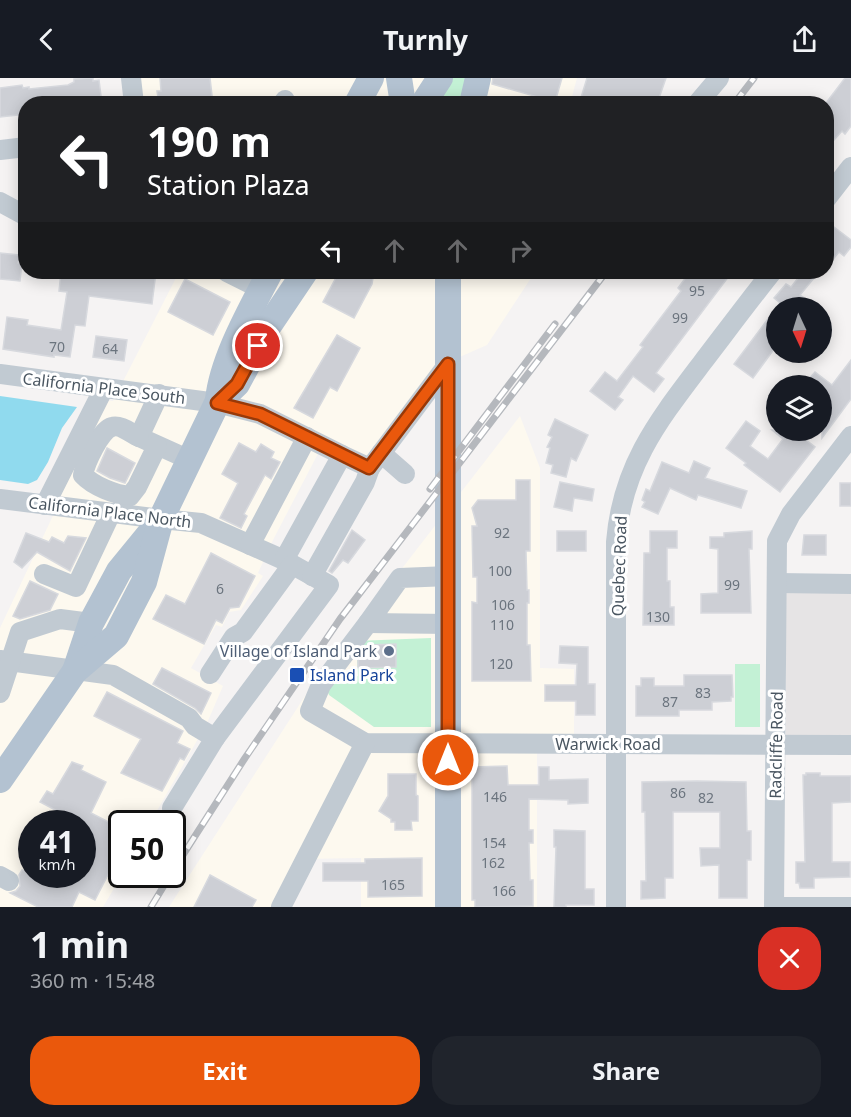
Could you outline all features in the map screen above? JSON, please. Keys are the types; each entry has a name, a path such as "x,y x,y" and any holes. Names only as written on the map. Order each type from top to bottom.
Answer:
{"main road":[{"path":"361,96 371,78"},
{"path":"399,78 402,96"},
{"path":"428,96 440,78"},
{"path":"474,96 478,78"},
{"path":"217,403 237,384 268,327 299,279"},
{"path":"448,279 448,907"},
{"path":"4,766 75,671 116,636 144,582 161,519 217,403 219,383 243,326 266,280"},
{"path":"75,671 90,623 119,571 161,519"}],"street":[{"path":"131,78 133,96"},
{"path":"704,96 719,78"},
{"path":"0,150 18,148"},
{"path":"834,189 851,167"},
{"path":"0,202 18,212"},
{"name":"Quebec Road","path":"616,907 616,542 619,512 631,472 643,446 661,418 767,279"},
{"path":"172,808 215,738 329,585 312,576 375,461 448,364"},
{"name":"California Place South","path":"0,374 217,403 260,414 342,455 375,461 405,474"},
{"path":"45,505 104,388"},
{"path":"139,437 159,394"},
{"path":"157,446 137,487 130,496 114,492 83,475 98,441 110,428 117,426 190,460"},
{"name":"Radcliffe Road","path":"774,907 777,541 784,524 851,436"},
{"path":"250,545 308,437"},
{"path":"210,674 234,637 243,632 288,562 342,455"},
{"name":"California Place North","path":"0,499 201,523 288,562 312,576"},
{"path":"44,574 76,587 111,513"},
{"path":"84,571 113,583"},
{"path":"281,907 365,743 310,711 321,685 400,578 449,576"},
{"path":"778,583 851,584"},
{"path":"0,693 5,661 20,632 60,619 90,623"},
{"path":"368,624 449,624"},
{"path":"5,661 113,675 189,718 195,726 215,738"},
{"name":"Warwick Road","path":"365,743 851,745"},
{"path":"774,907 851,907"}],"shaded area":[{"path":"124,78 577,78 572,96 126,96"},
{"path":"175,279 530,279 487,345 446,363 369,466 323,444 258,573 263,576 241,610 229,612 222,627 216,625 191,668 223,686 207,723 157,810 108,810 108,888 114,888 103,907 0,907 0,628 58,505 51,500 103,400 113,401"},
{"path":"520,416 540,468 540,668 574,669 574,746 537,747 537,907 361,907 361,858 301,859 276,907 169,907 181,888 186,888 186,881 314,682"},
{"path":"786,592 851,592 851,738 786,738"}],"green space":[{"path":"448,78 473,78 469,96 437,96"},
{"path":"431,638 431,727 374,727 329,695 324,683 336,678 358,676 356,641"},
{"path":"735,664 760,664 760,727 735,727"}],"water":[{"path":"0,396 77,407 62,428 48,462 37,480 28,484 0,480"}],"building":[{"path":"160,78 210,78 212,96 158,96 157,91 161,91"},
{"path":"493,78 562,78 557,96 534,96 492,84"},
{"path":"587,78 666,78 660,96 581,96"},
{"path":"845,78 851,78 851,126 845,134 842,131 834,140 834,96 831,96"},
{"path":"74,79 99,80 101,96 18,96 18,115 0,117 0,88 22,85 23,88 29,87 29,89 68,85 74,82"},
{"path":"834,227 851,240 851,247 844,256 839,252 834,258"},
{"path":"0,253 18,255 18,279 20,281 0,279"},
{"path":"60,279 155,279 152,304 89,296 85,326 75,325 70,357 54,355 54,357 3,349 7,317 28,320 27,325 61,330 67,292 59,291"},
{"path":"185,279 230,302 213,335 168,312"},
{"path":"335,279 373,279 354,318 323,302"},
{"path":"685,279 727,279 656,373 664,379 654,392 633,376 618,397 623,400 615,410 590,391 605,372 617,381 643,347 640,345 681,291 678,288"},
{"path":"797,279 813,279 800,295 803,297 775,297 786,284 791,287"},
{"path":"766,322 766,360 753,378 734,364"},
{"path":"337,335 360,348 337,391 330,387 313,418 294,408"},
{"path":"96,336 127,340 124,361 93,357"},
{"path":"851,360 851,399 832,425 832,385"},
{"path":"555,419 588,435 576,461 571,458 566,477 551,473 553,465 546,463 550,448 547,447 552,437 548,435"},
{"path":"746,421 760,431 750,446 768,459 782,441 807,441 815,447 780,492 744,465 746,463 726,448"},
{"path":"239,443 256,452 261,444 274,452 271,458 280,462 271,479 265,475 244,514 247,516 241,528 220,518 238,483 222,474"},
{"path":"107,448 135,463 125,483 97,471"},
{"path":"694,461 710,468 705,478 747,491 741,508 698,495 696,500 670,488 658,514 642,507 645,502 642,500 646,489 650,491 662,462 689,473"},
{"path":"516,480 530,480 530,551 526,551 527,590 529,590 527,645 530,645 531,681 472,681 472,602 477,603 477,577 473,577 472,526 477,526 472,508 478,500 516,500"},
{"path":"560,482 594,489 592,501 574,498 572,511 554,507"},
{"path":"840,483 851,483 851,506 840,506"},
{"path":"352,530 365,540 348,563 343,560 332,573 329,571"},
{"path":"557,531 586,531 586,551 557,551"},
{"path":"650,531 677,531 677,548 667,548 667,581 670,581 670,607 674,607 674,625 643,625 644,553 650,553"},
{"path":"752,531 752,549 749,549 751,613 701,613 701,594 718,593 718,549 710,548 710,537 724,537 724,533"},
{"path":"26,533 49,542 52,537 64,543 68,536 86,538 70,571 37,552 22,568 14,562"},
{"path":"804,535 826,535 826,555 802,555"},
{"path":"211,553 255,576 239,607 230,608 222,623 216,620 204,644 153,619 166,595 185,604"},
{"path":"30,581 58,594 50,610 20,619 13,616"},
{"path":"396,644 396,667 358,668 358,656 367,645"},
{"path":"560,646 588,647 588,684 595,684 595,715 576,715 576,701 545,701 545,685 576,685 577,664 559,663"},
{"path":"162,668 211,693 201,714 195,708 153,684"},
{"path":"684,675 732,675 733,697 731,701 712,702 712,710 679,710 679,716 636,716 636,686 641,686 641,678 654,678 654,686 684,686"},
{"path":"107,692 183,731 177,743 190,749 184,760 180,758 162,791 121,773 141,739 94,716"},
{"path":"72,762 83,766 81,770 106,782 92,810 55,810 40,802 47,791 53,794"},
{"path":"507,766 508,785 539,785 539,767 549,767 549,780 588,779 588,803 568,804 568,800 529,799 529,830 533,830 533,843 529,843 533,906 475,907 475,900 472,900 472,767"},
{"path":"820,773 820,776 851,776 851,802 832,803 832,862 850,862 850,877 814,878 814,888 800,888 799,883 796,883 796,862 805,862 803,775"},
{"path":"388,774 416,774 418,821 411,821 412,830 395,830 395,822 391,822 391,819 379,811 388,796"},
{"path":"642,782 746,782 747,831 751,831 751,860 747,860 747,898 719,898 719,865 701,866 700,848 720,848 720,812 673,812 673,878 665,878 665,898 641,899 641,881 646,881"},
{"path":"96,816 108,822 108,875 95,900 79,892 72,907 38,907 10,893 18,888 96,888"},
{"path":"554,830 585,831 585,889 594,889 594,905 554,907 556,847 554,847"},
{"path":"422,858 422,896 368,897 368,881 323,881 323,863 365,863 365,859"},
{"path":"210,875 256,900 252,907 194,907"}],"railway":[{"path":"740,96 754,78"},
{"path":"186,850 245,758 340,619 601,279"},
{"path":"430,489 555,324"},
{"path":"151,907 163,888"}],"place":[{"name":"Village of Island Park","path":"389,651"},
{"name":"Island Park","path":"297,675"}],"route":[{"path":"258,346 237,384 217,403 260,414 369,468 448,364 448,760"}]}
